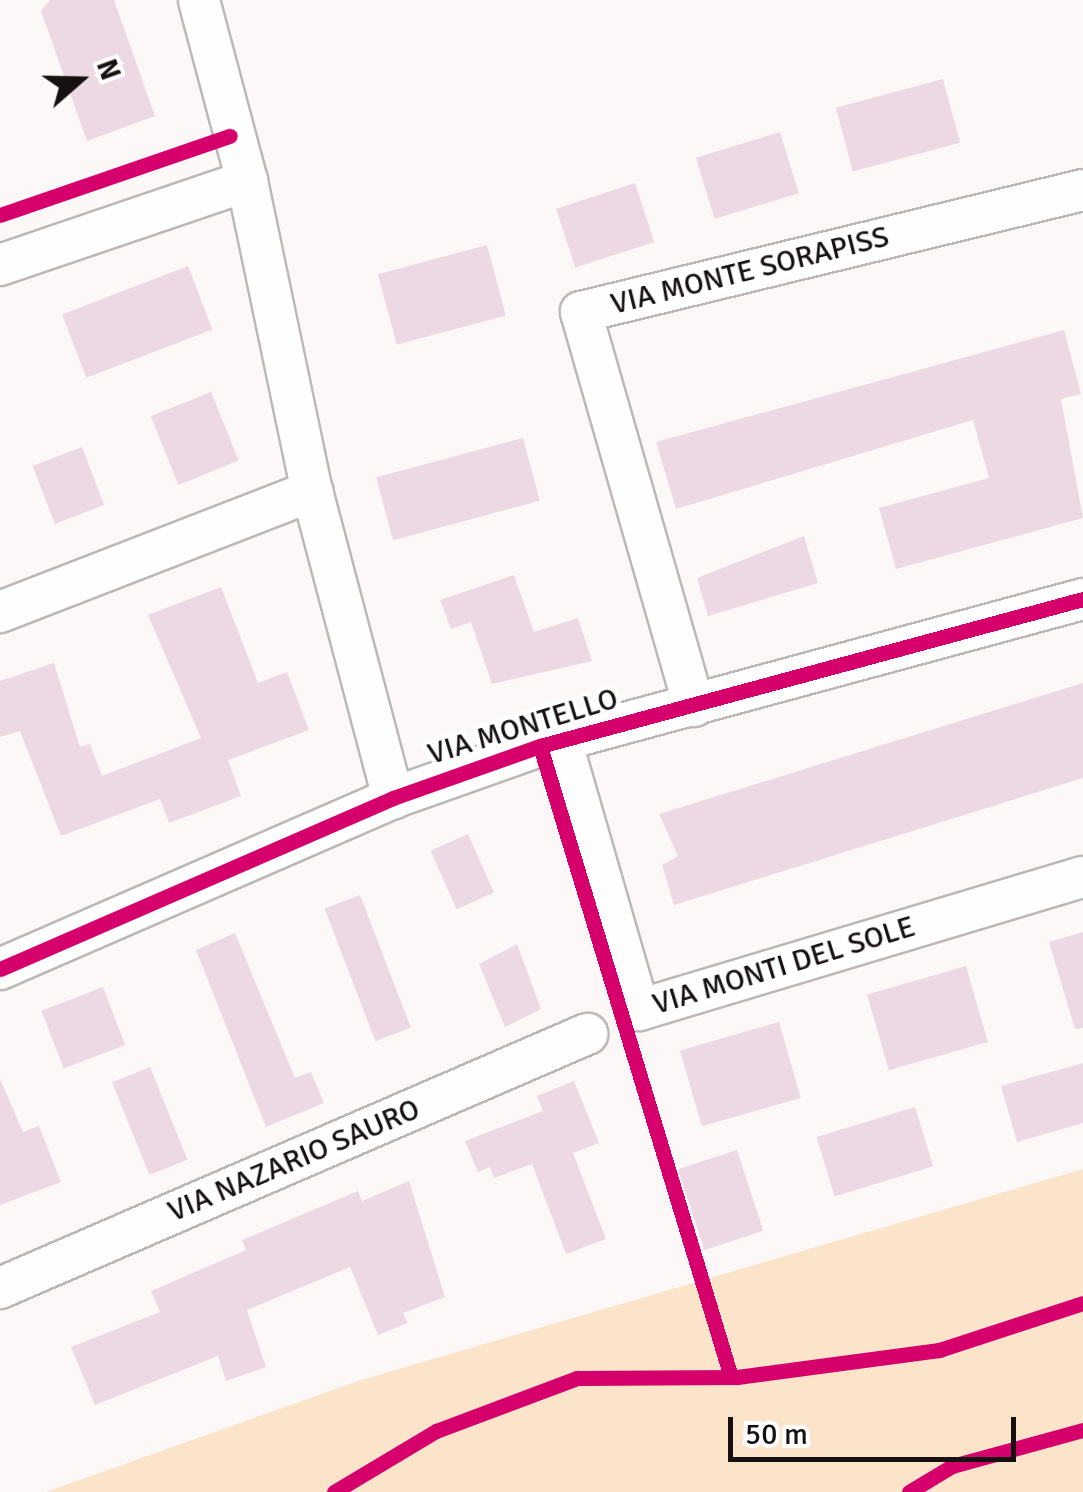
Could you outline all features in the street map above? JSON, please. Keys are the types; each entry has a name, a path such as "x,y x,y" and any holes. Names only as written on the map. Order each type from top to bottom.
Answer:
{"street":[{"name":"VIA MONTELLO","path":"198,0 247,181 312,491 393,798"},
{"path":"0,265 247,181"},
{"name":"VIA MONTE SORAPISS","path":"694,706 582,312 1083,190"},
{"path":"0,612 312,491"},
{"name":"VIA MONTELLO","path":"0,968 393,798 561,740 1083,599"},
{"name":"VIA MONTI DEL SOLE","path":"561,740 639,1010 1083,877"},
{"name":"VIA NAZARIO SAURO","path":"0,1288 588,1034"}],"shaded area":[{"path":"1083,1169 1083,1492 46,1492 361,1380"}],"building":[{"path":"50,0 114,0 155,116 87,141 41,11"},
{"path":"943,79 960,143 853,171 836,108"},
{"path":"780,132 799,193 715,219 696,158"},
{"path":"635,183 654,242 575,268 556,209"},
{"path":"487,245 506,316 397,345 378,274"},
{"path":"188,266 212,329 86,378 62,314"},
{"path":"1064,330 1081,394 1061,399 1083,518 896,569 879,508 989,478 973,420 676,509 656,442"},
{"path":"211,392 239,461 178,485 151,416"},
{"path":"523,438 540,501 393,540 376,477"},
{"path":"82,447 104,505 55,524 33,466"},
{"path":"804,536 818,583 708,616 697,578"},
{"path":"514,575 534,632 578,618 592,661 492,684 471,622 451,629 440,600"},
{"path":"221,587 258,683 287,672 309,730 228,760 241,796 169,823 160,799 61,836 20,731 0,737 0,681 54,663 80,747 90,744 102,776 201,738 148,615"},
{"path":"1083,683 1083,778 674,905 662,865 678,856 659,814"},
{"path":"468,834 494,892 457,909 431,851"},
{"path":"360,895 411,1028 375,1041 325,909"},
{"path":"1083,932 1083,1028 1075,1029 1049,942"},
{"path":"235,933 295,1078 311,1072 324,1103 266,1127 196,950"},
{"path":"517,944 541,1009 505,1027 479,964"},
{"path":"966,966 988,1042 889,1070 867,994"},
{"path":"103,987 125,1045 64,1069 41,1011"},
{"path":"779,1022 801,1098 702,1126 680,1050"},
{"path":"1083,1063 1083,1123 1017,1142 1001,1086"},
{"path":"150,1067 187,1160 149,1175 112,1082"},
{"path":"0,1079 23,1132 39,1126 61,1182 0,1205"},
{"path":"574,1081 599,1143 573,1153 606,1239 566,1254 532,1164 494,1178 490,1167 478,1172 465,1141 543,1111 537,1096"},
{"path":"915,1107 933,1166 835,1196 817,1137"},
{"path":"737,1150 763,1231 704,1250 678,1169"},
{"path":"409,1181 445,1297 403,1313 408,1323 378,1335 350,1267 247,1310 266,1367 226,1381 218,1356 95,1405 71,1347 160,1312 151,1291 246,1250 242,1240 358,1191 362,1201"}],"cycle path":[{"path":"0,215 230,136"},
{"path":"0,969 393,798 540,746 1083,599"},
{"path":"540,746 731,1377"},
{"path":"334,1492 436,1431 577,1378 737,1377 939,1350 1083,1303"},
{"path":"909,1492 952,1466 1083,1430"}]}
